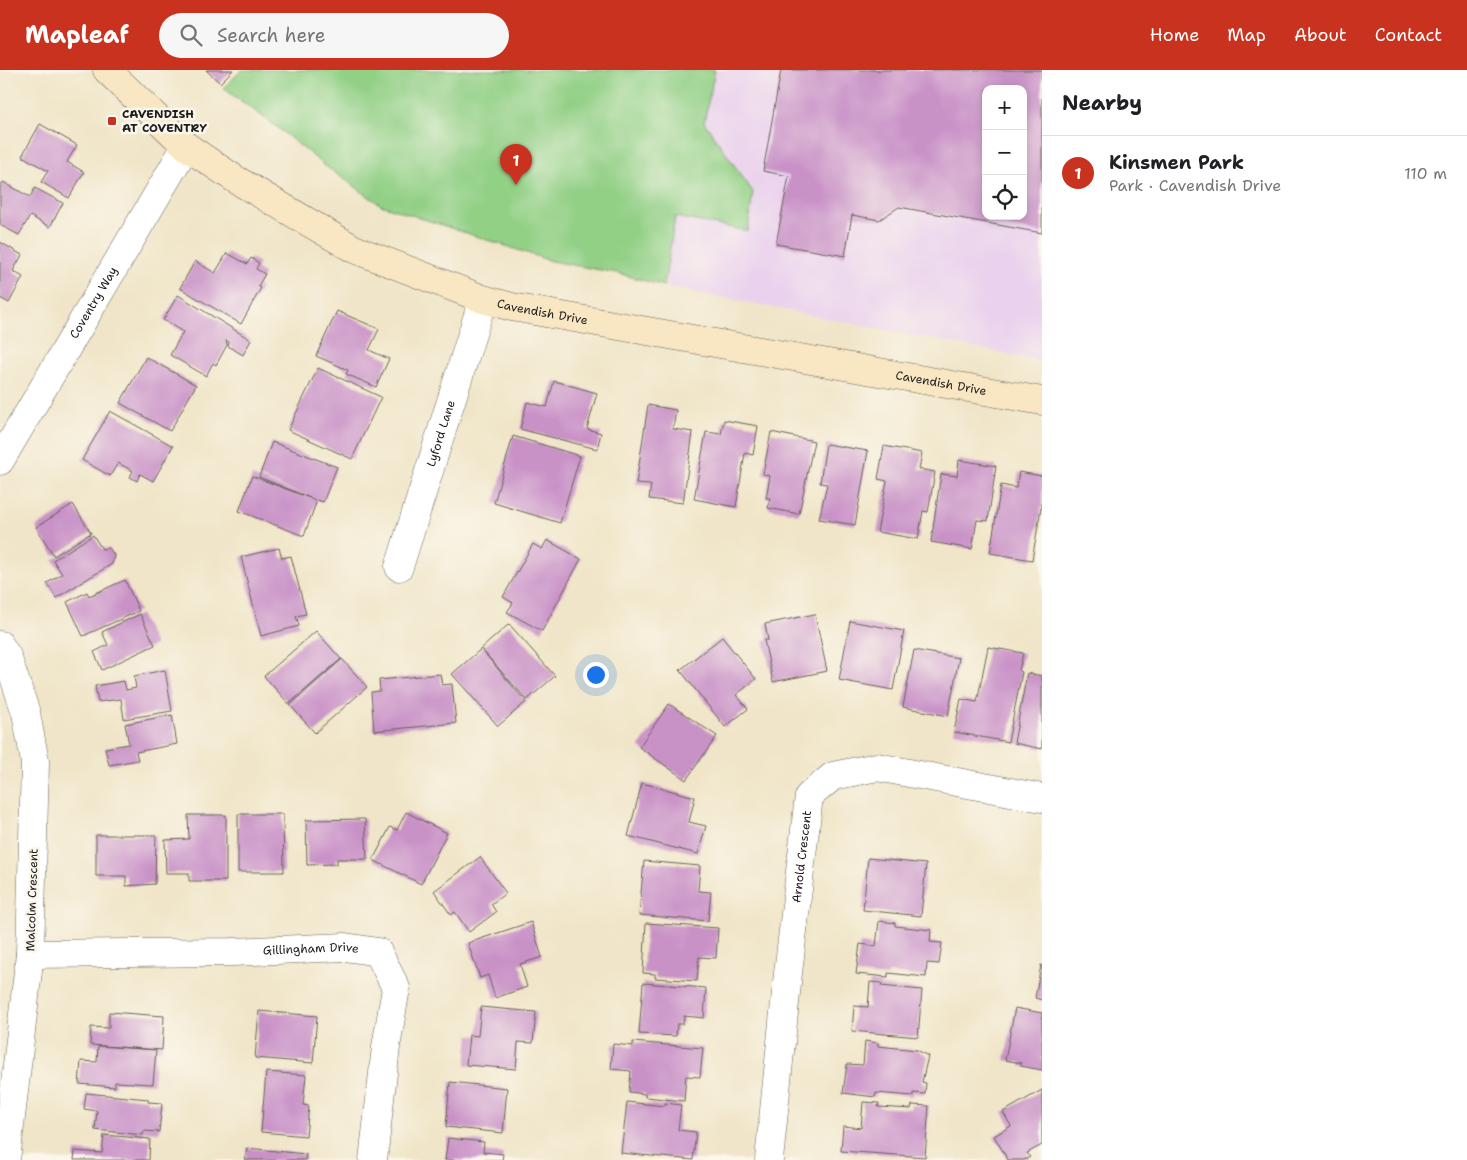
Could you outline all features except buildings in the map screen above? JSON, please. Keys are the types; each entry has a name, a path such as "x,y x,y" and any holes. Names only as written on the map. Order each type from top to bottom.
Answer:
{"street":[{"name":"Cavendish Drive","path":"107,70 186,146 235,179 354,249 483,299 512,307 1042,401"},
{"name":"Coventry Way","path":"0,460 186,146"},
{"name":"Lyford Lane","path":"399,568 483,299"},
{"name":"Malcolm Crescent","path":"0,645 7,656 26,713 36,762 30,954 6,1160"},
{"name":"Arnold Crescent","path":"769,1160 809,796 833,776 877,767 1042,798"},
{"name":"Gillingham Drive","path":"30,954 232,952 345,947 378,952 396,988 386,1047 373,1160"}],"shaded area":[{"path":"699,70 1042,70 1042,361 664,286"}],"green space":[{"path":"242,70 715,70 704,122 753,192 748,231 675,217 664,286 617,273 551,261 381,205 324,165 273,124 223,88"}],"place":[{"name":"CAVENDISH AT COVENTRY","path":"112,121"},
{"name":"Kinsmen Park","path":"516,185"}]}
